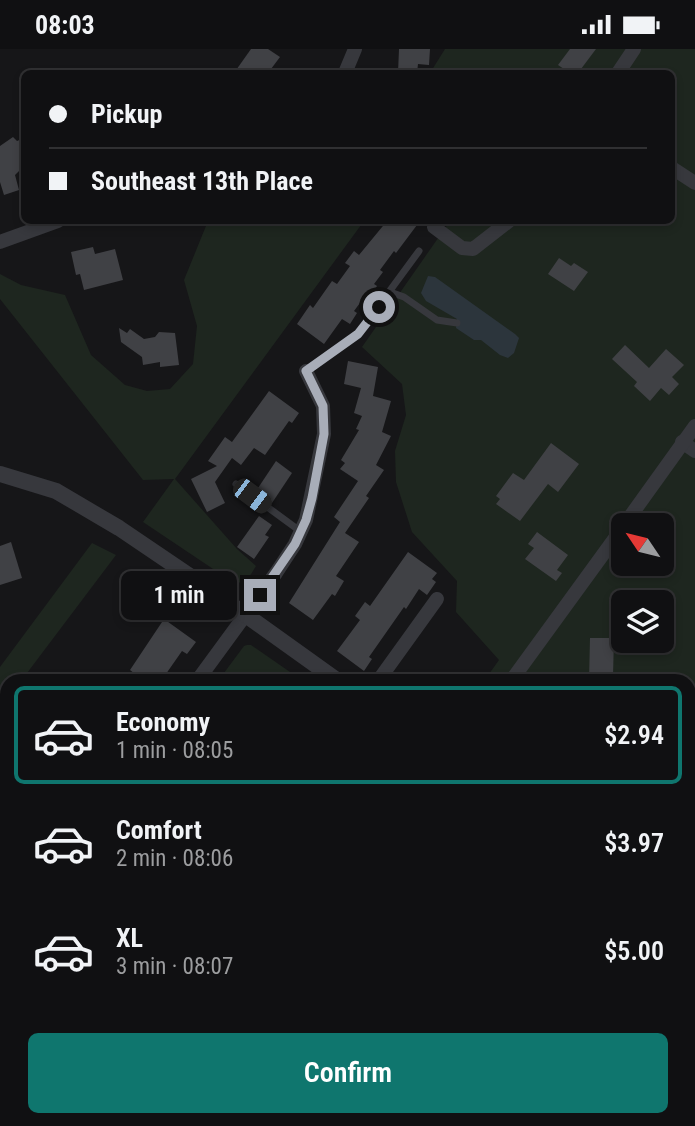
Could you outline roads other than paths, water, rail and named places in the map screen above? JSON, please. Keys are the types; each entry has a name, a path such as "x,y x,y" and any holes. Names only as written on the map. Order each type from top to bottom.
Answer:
{"street":[{"path":"346,70 355,49"},
{"path":"620,70 634,49"},
{"path":"675,170 695,183"},
{"path":"0,242 50,224"},
{"path":"434,227 463,248 473,249 505,224"},
{"path":"202,674 276,573 300,531 312,498 324,434 323,406 306,371"},
{"path":"633,513 695,426"},
{"path":"682,442 695,451"},
{"path":"0,474 56,491 119,528 328,674"},
{"path":"516,674 611,544"},
{"path":"383,674 437,599"}],"lane":[{"path":"306,371 358,334 419,251"},
{"path":"390,292 404,297 437,320 457,323"},
{"path":"236,484 300,531"}]}
